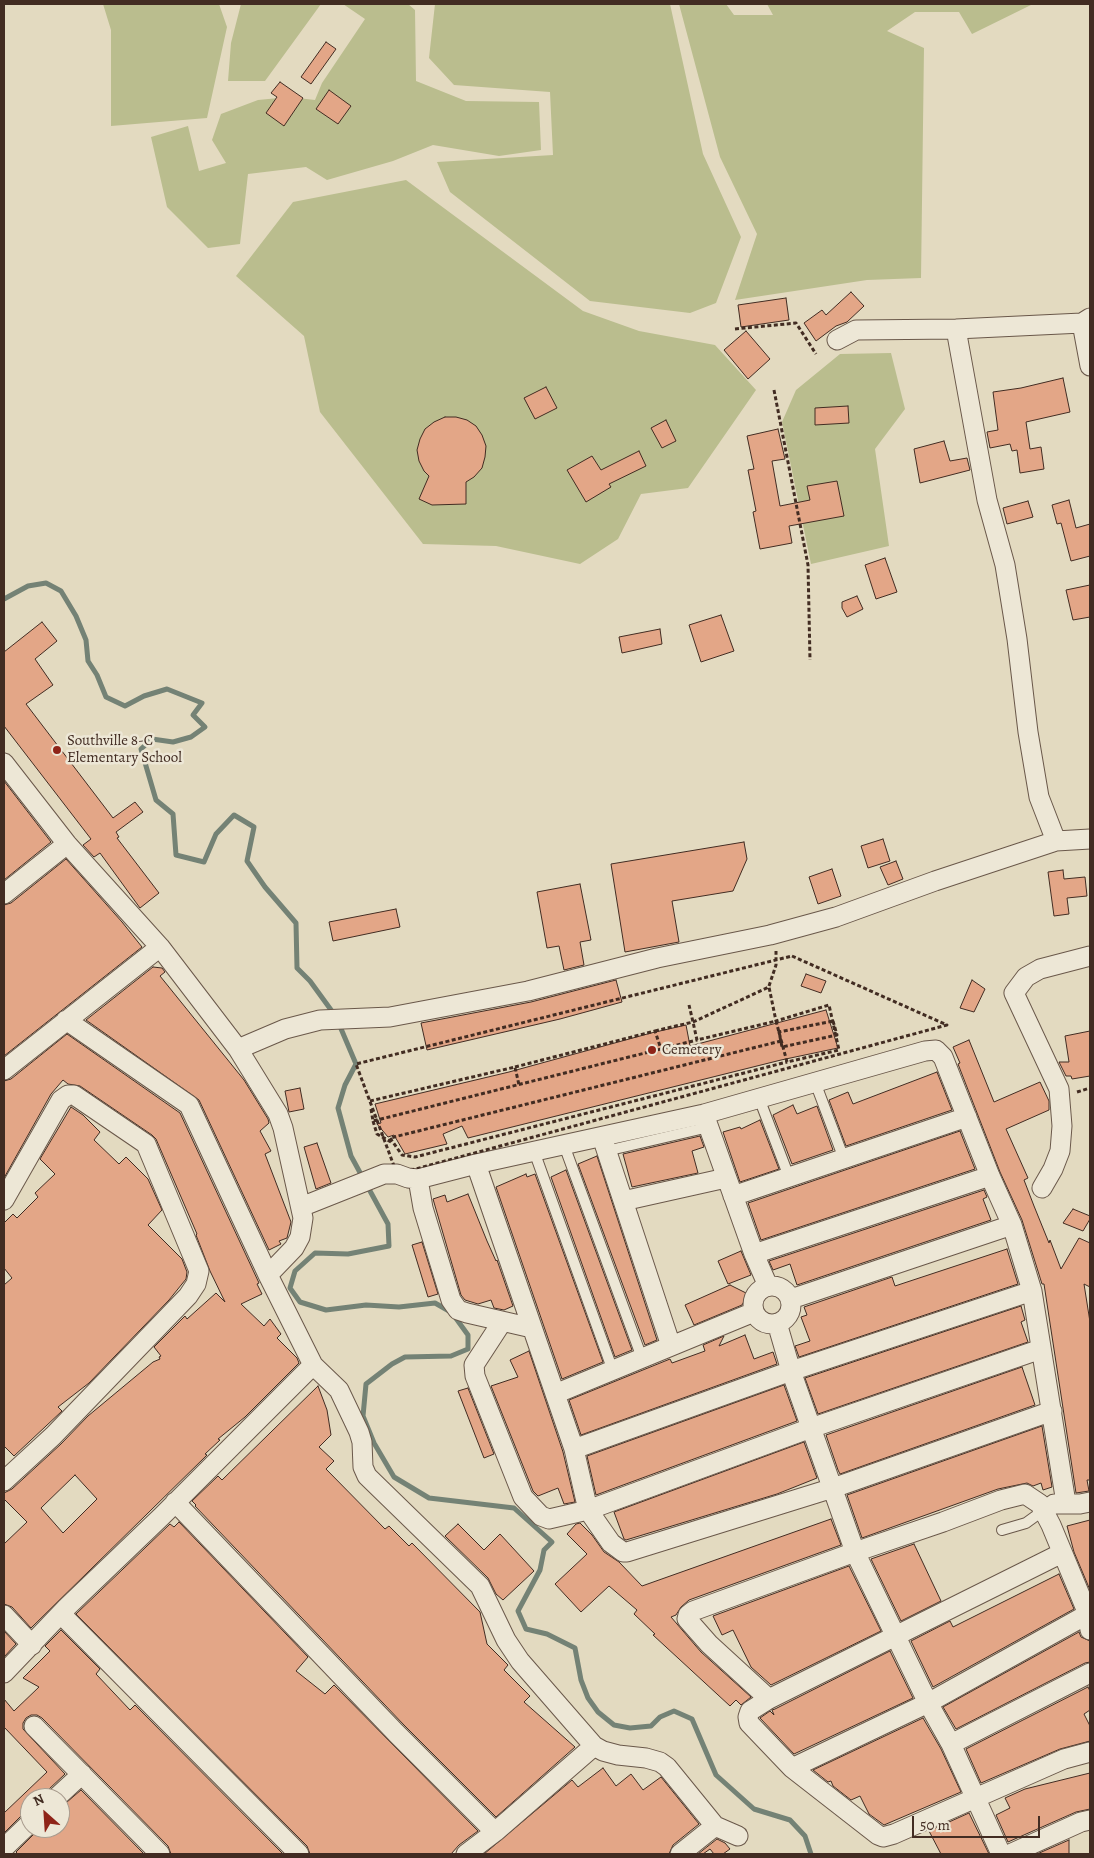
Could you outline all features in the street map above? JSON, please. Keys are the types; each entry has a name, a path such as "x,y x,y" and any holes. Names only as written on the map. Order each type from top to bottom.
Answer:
{"street":[{"path":"837,340 856,330 956,329 1086,321 1090,366"},
{"path":"956,329 987,500 1005,565 1039,797 1056,841"},
{"path":"4,763 67,844 160,947 238,1049 278,1114 283,1128 303,1218 300,1237 294,1248 268,1275"},
{"path":"238,1049 285,1029 320,1020 390,1017 519,993 657,958 777,933 836,917 935,881 1056,841 1090,839"},
{"path":"4,894 67,844"},
{"path":"4,1070 160,947"},
{"path":"1042,1188 1053,1169 1060,1151 1062,1126 1059,1089 1014,993 1026,977 1040,969 1090,956"},
{"path":"66,1020 189,1105 268,1275 313,1365 339,1390 359,1432 362,1442 363,1467 367,1476 480,1586 506,1640 515,1654 594,1746 603,1751 618,1755 646,1758 660,1762 715,1826 738,1836"},
{"path":"301,1207 390,1174 418,1178 534,1151 564,1145 604,1144 706,1120 759,1098 925,1051 936,1050 943,1057 990,1176 1012,1225 1032,1291 1066,1503"},
{"path":"4,1200 61,1100 68,1095 74,1095 146,1144 200,1271 196,1284 188,1296 53,1436 4,1481"},
{"path":"733,1196 967,1117"},
{"path":"706,1120 754,1254 768,1286"},
{"path":"604,1144 671,1346"},
{"path":"476,1164 574,1449 588,1510 611,1543 619,1550 627,1552 833,1488 1052,1411"},
{"path":"754,1254 990,1176"},
{"path":"418,1178 423,1208 451,1300 458,1310 532,1328"},
{"path":"623,1201 726,1178"},
{"path":"791,1299 1012,1225"},
{"path":"768,1286 782,1288 791,1299 792,1307 789,1314 784,1320 777,1323 764,1322 754,1312 755,1296 760,1290 768,1286"},
{"path":"574,1449 791,1371 1032,1291"},
{"path":"555,1394 754,1312"},
{"path":"502,1322 478,1359 474,1370 475,1376 523,1498 541,1516 549,1519 588,1510 811,1428 1041,1349"},
{"path":"777,1323 791,1371 855,1552 928,1703 951,1744 1001,1854"},
{"path":"4,1672 313,1365"},
{"path":"769,1699 709,1644 687,1619 692,1611 1001,1500 1025,1494 1040,1504 1089,1622 928,1703 792,1768"},
{"path":"175,1502 396,1733 495,1832"},
{"path":"1040,1504 1080,1504 1090,1502"},
{"path":"1062,1554 769,1699 750,1711 748,1717 749,1723 792,1768 883,1837 894,1834 1064,1759 1090,1752"},
{"path":"61,1614 299,1854"},
{"path":"4,1615 32,1645"},
{"path":"951,1744 1090,1673"},
{"path":"34,1726 160,1854"},
{"path":"466,1854 495,1832 594,1746"},
{"path":"67,1788 82,1774"},
{"path":"1010,1854 1090,1820"},
{"path":"680,1854 715,1826"},
{"path":"4,1848 20,1833"}],"lane":[{"path":"815,1082 844,1159"},
{"path":"759,1098 789,1177"},
{"path":"564,1145 642,1358"},
{"path":"534,1151 613,1371"},
{"path":"1002,1530 1026,1523 1037,1515 1040,1504"}],"path":[{"path":"735,329 796,323 816,354"},
{"path":"774,390 808,565 810,660"},
{"path":"777,933 776,966 769,986 787,1062"},
{"path":"792,956 947,1025 390,1174 356,1064 792,956"},
{"path":"393,1143 377,1134 370,1100 515,1067 693,1022 769,986"},
{"path":"688,1005 697,1040"},
{"path":"373,1121 776,1021 828,1005 840,1050 415,1157 402,1155 390,1138 781,1041"},
{"path":"779,1032 833,1020"},
{"path":"656,1031 660,1049"},
{"path":"782,1047 837,1035"},
{"path":"515,1067 519,1085"}],"green space":[{"path":"103,4 219,4 227,27 207,118 111,126 111,30"},
{"path":"241,4 321,4 265,81 228,81 231,43"},
{"path":"343,4 408,4 415,10 416,81 466,101 539,102 541,150 499,156 433,145 393,161 327,180 306,167 248,174 240,244 208,248 167,207 151,137 188,126 199,171 226,163 212,140 221,114 258,100 289,97 315,100 322,83 365,19"},
{"path":"435,4 670,4 703,154 741,237 716,303 690,313 590,301 450,192 437,162 553,155 550,92 454,85 429,58"},
{"path":"679,4 726,4 734,15 773,15 767,4 1033,4 972,34 959,12 915,12 887,31 924,48 921,278 867,280 735,300 757,234 720,157"},
{"path":"406,180 583,311 639,331 715,345 756,390 688,488 641,494 618,539 580,564 496,546 423,544 320,412 304,336 236,276 293,202"},
{"path":"891,353 905,409 875,449 889,546 811,564 782,422 796,390 840,354"}],"building":[{"path":"326,42 336,49 311,84 301,77"},
{"path":"280,82 303,98 284,126 266,113 277,97 271,93"},
{"path":"329,90 351,106 338,124 316,109"},
{"path":"851,292 864,306 847,322 836,326 816,341 804,323 822,310 826,315"},
{"path":"786,298 789,320 741,327 738,305"},
{"path":"746,331 770,359 748,379 724,350"},
{"path":"1063,378 1070,412 1026,422 1030,449 1041,447 1044,469 1020,473 1017,450 1012,451 1010,444 990,448 987,432 998,430 993,392 1021,388"},
{"path":"546,387 557,408 535,419 524,398"},
{"path":"848,406 849,423 815,425 815,408"},
{"path":"445,417 467,420 476,426 486,446 482,468 474,477 466,482 466,504 432,505 419,499 429,476 419,461 417,450 420,439 425,429"},
{"path":"666,420 676,441 662,448 651,428"},
{"path":"778,429 785,459 772,461 780,506 810,500 807,486 837,481 844,516 789,526 792,543 760,549 753,512 756,511 748,470 754,469 747,436"},
{"path":"944,441 950,461 967,458 970,470 920,483 914,449"},
{"path":"639,451 646,466 609,484 611,487 586,502 567,470 592,456 601,470"},
{"path":"1069,500 1076,528 1090,524 1090,556 1071,561 1061,523 1057,524 1052,505"},
{"path":"1028,501 1033,517 1007,524 1003,508"},
{"path":"885,558 897,592 876,599 865,565"},
{"path":"1090,585 1090,617 1073,620 1066,590"},
{"path":"857,596 863,609 847,617 842,608 842,602"},
{"path":"721,615 734,651 701,662 689,625"},
{"path":"42,622 57,641 35,659 53,685 26,704 113,818 135,802 143,812 116,832 119,837 117,838 159,893 140,908 100,853 94,857 83,845 91,839 4,726 4,652"},
{"path":"660,629 662,644 622,653 619,637"},
{"path":"4,781 51,842 4,880"},
{"path":"883,839 890,861 868,868 861,846"},
{"path":"744,842 747,859 733,891 672,901 679,942 625,952 611,864"},
{"path":"66,859 142,947 4,1056 4,905 11,903"},
{"path":"896,861 903,879 888,885 880,867"},
{"path":"832,869 841,896 818,904 809,877"},
{"path":"1063,870 1064,879 1085,877 1087,896 1067,898 1069,914 1054,916 1048,872"},
{"path":"580,884 591,940 580,942 584,965 564,970 559,946 547,948 537,892"},
{"path":"396,909 400,927 333,941 329,922"},
{"path":"153,967 162,968 165,972 160,976 244,1080 268,1119 269,1123 260,1131 271,1151 265,1154 291,1222 287,1238 279,1241 281,1244 269,1250 199,1100 86,1020"},
{"path":"806,974 826,981 821,993 801,986"},
{"path":"616,980 622,1002 560,1019 427,1050 421,1023 531,1002"},
{"path":"972,980 985,989 974,1012 960,1008"},
{"path":"826,1010 838,1048 781,1060 468,1138 462,1126 443,1134 447,1144 405,1154 394,1135 388,1137 377,1124 381,1123 375,1104 509,1072 651,1033 686,1025 690,1046"},
{"path":"1090,1031 1090,1076 1072,1079 1071,1076 1066,1076 1059,1062 1069,1062 1065,1036"},
{"path":"67,1034 180,1113 259,1283 257,1284 262,1294 241,1304 264,1326 270,1319 281,1334 277,1338 297,1358 299,1363 245,1417 218,1439 220,1440 205,1454 207,1455 31,1628 12,1607 4,1604 4,1544 27,1522 4,1499 4,1493 12,1489 88,1416 153,1362 160,1359 159,1357 161,1356 154,1347 185,1316 187,1319 216,1293 225,1302 210,1271 197,1234 156,1139 80,1086 68,1084 63,1080 51,1094 4,1178 4,1081 11,1079","holes":["75,1475 97,1499 63,1533 41,1508"]},
{"path":"969,1040 994,1102 1040,1082 1049,1101 1049,1110 1006,1129 1028,1178 1024,1180 1061,1269 1079,1238 1090,1243 1090,1287 1084,1284 1090,1322 1090,1480 1087,1480 1089,1491 1076,1493 1044,1284 1042,1284 1022,1220 1000,1172 953,1047"},
{"path":"937,1072 952,1110 846,1146 829,1100 848,1092 853,1104"},
{"path":"300,1088 304,1109 289,1112 285,1091"},
{"path":"793,1105 797,1114 817,1106 833,1150 792,1164 773,1115"},
{"path":"71,1107 83,1115 100,1132 94,1140 119,1164 126,1157 148,1179 162,1210 148,1225 182,1259 187,1272 186,1279 169,1300 89,1383 58,1407 62,1411 14,1456 4,1446 4,1285 12,1278 4,1268 4,1223 13,1214 17,1218 38,1197 35,1193 55,1174 40,1159"},
{"path":"760,1120 779,1169 740,1182 723,1132 740,1127 741,1129"},
{"path":"960,1131 975,1169 761,1240 748,1203"},
{"path":"700,1136 704,1147 692,1151 698,1173 632,1187 623,1154"},
{"path":"317,1143 331,1183 316,1189 304,1147"},
{"path":"597,1156 657,1340 645,1345 578,1164"},
{"path":"566,1170 632,1350 615,1357 551,1177"},
{"path":"526,1174 527,1177 535,1174 603,1362 562,1379 496,1187"},
{"path":"984,1190 987,1197 983,1199 991,1220 797,1285 790,1264 773,1270 769,1261"},
{"path":"468,1194 487,1241 497,1260 513,1306 504,1310 494,1308 491,1300 478,1304 465,1300 461,1295 433,1199 445,1195 447,1202"},
{"path":"1073,1209 1090,1216 1083,1231 1063,1223"},
{"path":"422,1242 438,1294 428,1297 412,1245"},
{"path":"1007,1249 1018,1284 799,1357 795,1346 810,1341 801,1317 807,1315 804,1307 892,1277 895,1286"},
{"path":"741,1251 751,1275 728,1284 718,1261"},
{"path":"730,1285 748,1294 742,1305 694,1325 685,1305"},
{"path":"1021,1306 1025,1320 1021,1322 1028,1342 818,1414 805,1378"},
{"path":"745,1335 754,1359 773,1352 777,1364 581,1435 569,1400 670,1359 672,1363 705,1351 703,1345 724,1336 719,1346"},
{"path":"529,1351 563,1452 575,1502 564,1504 558,1488 538,1496 533,1491 491,1386 518,1377 510,1360"},
{"path":"1022,1367 1035,1405 840,1474 826,1435"},
{"path":"784,1385 797,1421 596,1495 587,1456"},
{"path":"318,1386 327,1410 331,1435 319,1447 334,1461 326,1469 385,1529 389,1526 409,1546 412,1543 480,1612 487,1644 508,1665 504,1670 530,1696 524,1702 575,1747 496,1817 404,1725 192,1501 218,1476 222,1480"},
{"path":"468,1388 494,1454 484,1458 458,1391"},
{"path":"1042,1426 1052,1487 1043,1490 1041,1483 1033,1486 1027,1483 998,1489 862,1538 847,1495"},
{"path":"804,1442 817,1478 777,1494 626,1540 624,1539 614,1512"},
{"path":"831,1519 841,1545 689,1600 676,1615 671,1617 701,1652 751,1697 741,1705 736,1700 730,1706 653,1635 655,1634 634,1614 637,1610 609,1586 581,1612 555,1584 587,1554 567,1534 576,1524 580,1523 592,1535 604,1552 619,1562 642,1586"},
{"path":"1090,1520 1090,1590 1074,1552 1067,1526"},
{"path":"179,1522 308,1657 296,1671 325,1694 334,1685 478,1831 459,1845 451,1854 310,1854 307,1846 76,1614 170,1524 174,1527"},
{"path":"458,1524 484,1550 500,1534 534,1571 503,1600 496,1594 488,1578 445,1536"},
{"path":"914,1544 941,1601 901,1621 871,1559"},
{"path":"849,1566 881,1631 771,1685 751,1667 733,1630 722,1635 713,1616"},
{"path":"1059,1574 1074,1609 933,1687 911,1641 950,1621 953,1627"},
{"path":"61,1630 100,1669 96,1674 130,1710 135,1705 283,1854 171,1854 168,1846 37,1715 31,1715 26,1718 23,1723 23,1729 65,1774 50,1788 30,1788 47,1772 4,1727 4,1699 14,1711 39,1687 23,1678 50,1651 45,1646"},
{"path":"4,1631 16,1644 4,1657"},
{"path":"1079,1632 1081,1637 1090,1641 1090,1662 956,1729 943,1707"},
{"path":"890,1651 913,1698 794,1754 760,1718 770,1711 774,1715 772,1710"},
{"path":"1088,1687 1090,1691 1090,1710 1084,1714 1090,1726 1090,1741 1060,1749 981,1783 966,1749"},
{"path":"923,1718 941,1749 961,1792 884,1825 869,1814 860,1796 851,1800 833,1786 831,1781 828,1782 813,1770"},
{"path":"603,1768 616,1786 631,1774 643,1790 661,1777 699,1824 673,1845 669,1854 484,1854 572,1780 578,1787"},
{"path":"1090,1773 1090,1809 1076,1812 1008,1842 996,1815 1010,1808 1005,1798 1025,1789"},
{"path":"81,1790 144,1854 18,1854 16,1852 30,1838 70,1838 70,1799"},
{"path":"20,1798 20,1817 4,1833 4,1813"},
{"path":"969,1813 989,1854 941,1854 929,1831"},
{"path":"717,1839 725,1843 730,1849 723,1854 714,1854 710,1849 703,1854 698,1854"},
{"path":"1069,1840 1069,1854 1037,1854"}],"waterway":[{"path":"4,599 28,586 46,583 61,591 76,616 86,640 88,661 97,675 106,697 125,706 144,696 167,689 202,703 193,715 205,727 191,737 173,742 152,739 141,749 156,800 173,814 176,855 204,862 216,834 234,815 254,827 247,861 265,887 296,923 297,968 310,981 334,1014"},
{"path":"339,1024 356,1064 345,1085 338,1108 351,1156 388,1224 389,1246 348,1254 315,1253 295,1271 290,1288 300,1302 326,1310 366,1305 399,1307 435,1303 449,1311"},
{"path":"455,1317 468,1335 468,1349 451,1356 405,1357 392,1364 366,1384 363,1416 374,1443 394,1477 429,1498 514,1508 552,1542 544,1550 540,1570 518,1611 526,1629 547,1634 575,1648 581,1680 588,1698 598,1712 614,1725 630,1728 651,1726 660,1717 674,1711 692,1719 716,1775 754,1809 790,1820 805,1836 811,1854"}],"place":[{"name":"Southville 8-C Elementary School","path":"57,750"},
{"name":"Cemetery","path":"652,1050"}]}
